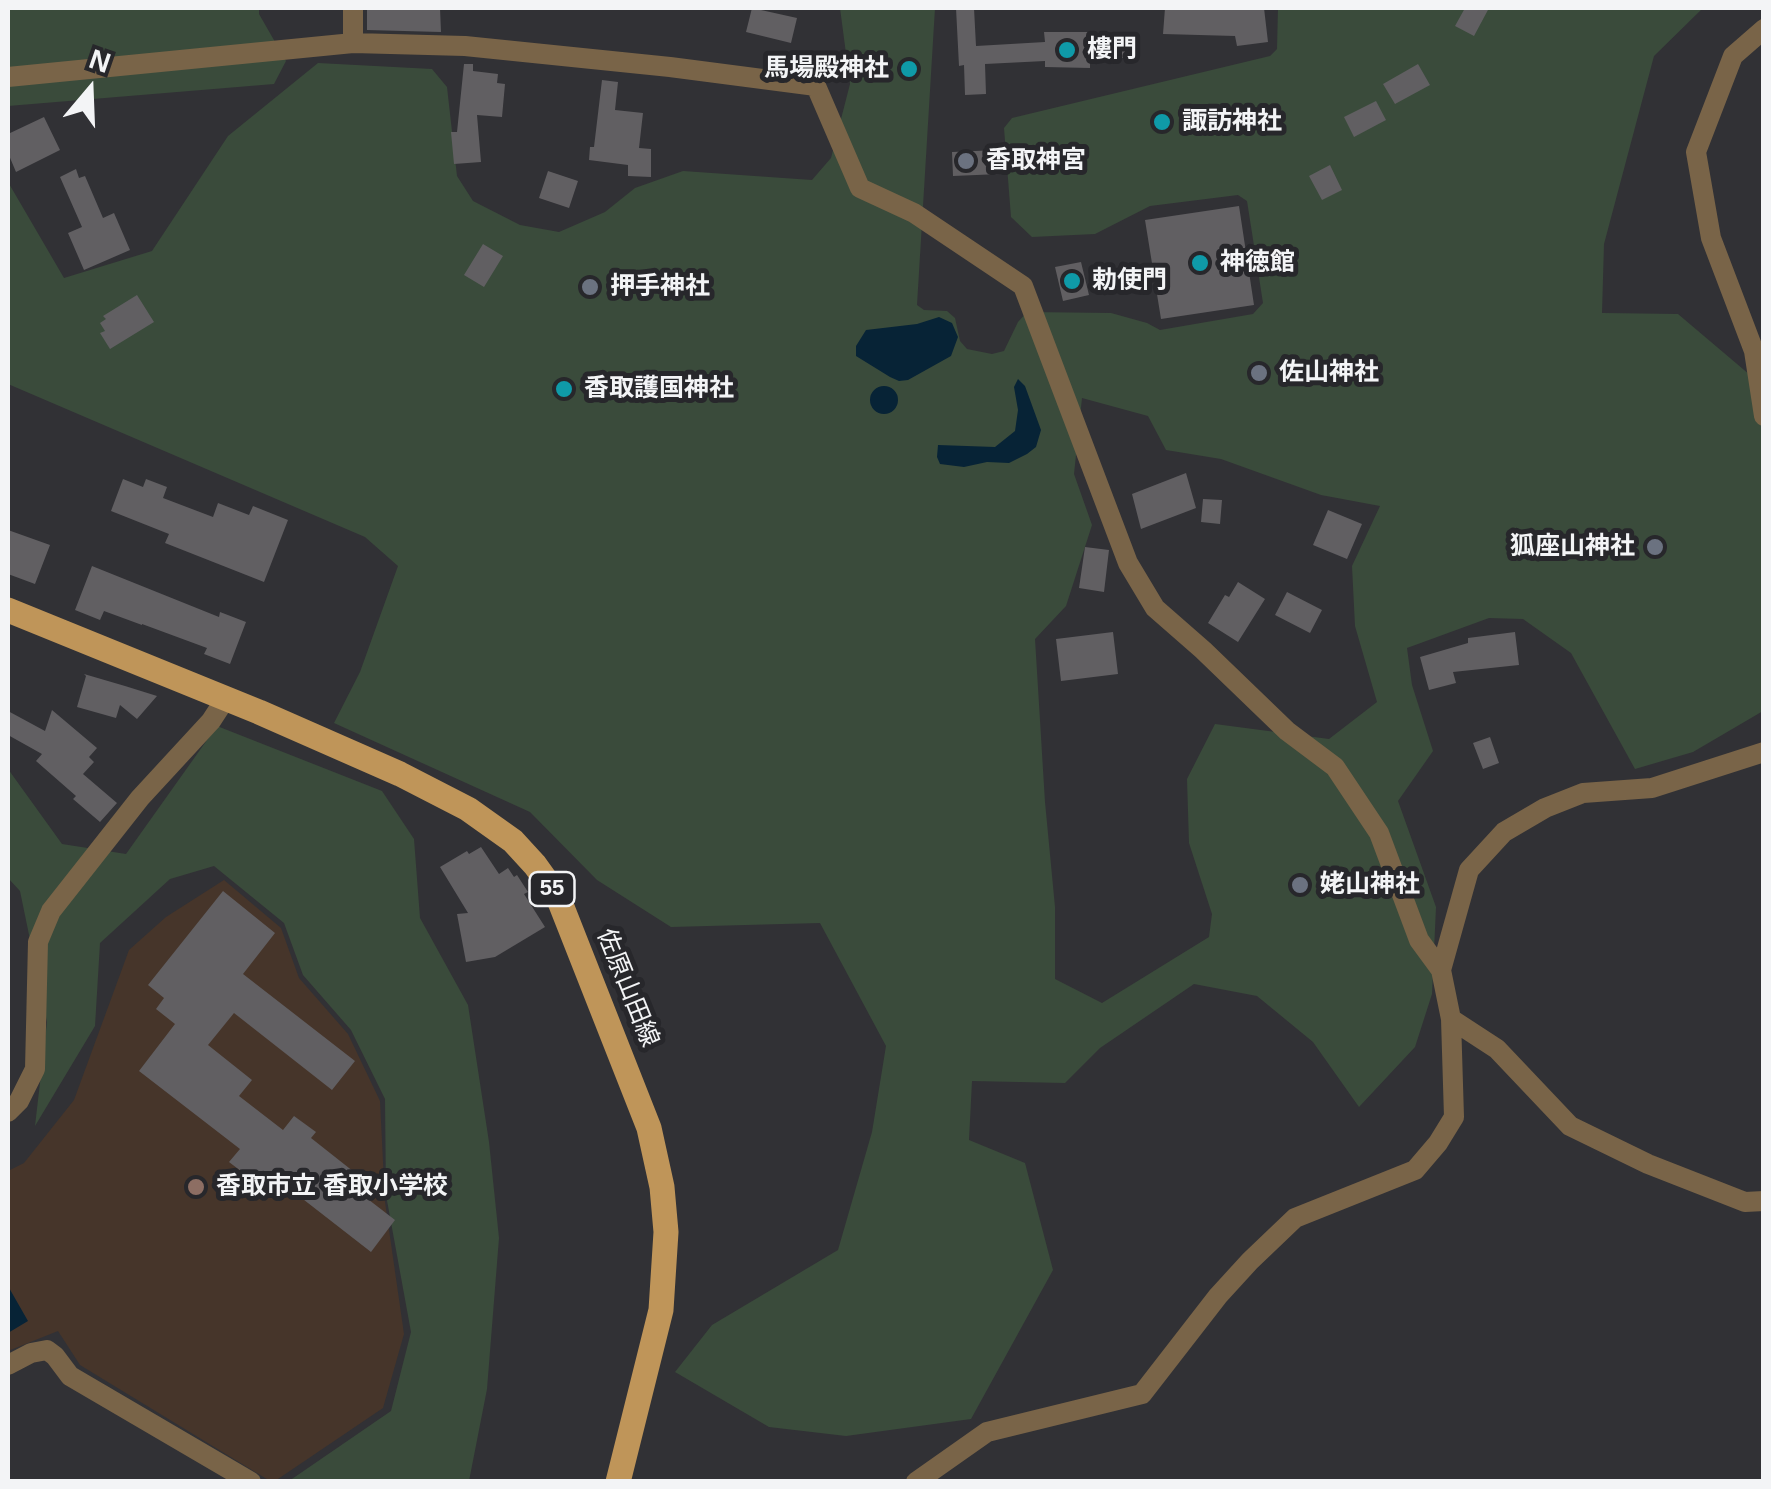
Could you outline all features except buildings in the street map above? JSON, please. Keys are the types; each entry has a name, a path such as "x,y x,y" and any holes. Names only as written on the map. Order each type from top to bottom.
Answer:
{"main road":[{"name":"佐原山田線","path":"8,610 226,698 400,774 468,809 513,841 558,897 649,1128 662,1187 666,1232 662,1310 618,1482"}],"street":[{"path":"352,8 352,43"},
{"path":"1764,30 1733,56 1696,152 1711,238 1754,350 1764,416"},
{"path":"8,77 352,43 464,46 816,86 860,188 914,213 1023,286 1123,551 1155,608 1287,731 1336,766 1379,833 1419,940 1440,970 1451,1019 1454,1117 1415,1170 1295,1218 1218,1296 1142,1394 987,1432 916,1482"},
{"path":"8,1112 34,1069 38,942 51,911 140,798 211,721 226,698"},
{"path":"1440,970 1469,870 1504,832 1545,808 1583,793 1652,788 1764,752"},
{"path":"1451,1019 1496,1049 1570,1126 1648,1164 1745,1202 1764,1201"},
{"path":"8,1366 31,1353 47,1350 70,1376 251,1482"}],"shaded area":[{"name":"香取市立 香取小学校","path":"224,880 281,928 299,978 348,1034 380,1101 385,1202 404,1334 383,1408 275,1481 80,1365 58,1331 8,1351 8,1171 24,1163 74,1100 129,950 166,917"}],"green space":[{"path":"8,8 259,8 286,61 274,84 8,106"},
{"path":"840,8 935,8 917,305 924,310 947,311 955,318 960,341 967,349 992,354 1004,351 1027,312 1111,313 1160,330 1253,314 1263,303 1247,201 1238,195 1150,206 1095,234 1032,237 1011,217 1004,128 1012,118 1270,56 1277,49 1278,8 1703,8 1654,56 1604,244 1602,313 1678,314 1763,386 1763,711 1693,752 1635,769 1571,653 1523,619 1489,618 1407,648 1412,685 1433,751 1398,801 1436,907 1432,994 1415,1047 1359,1107 1313,1042 1257,996 1194,984 1100,1048 1065,1083 972,1081 969,1140 1025,1163 1053,1270 971,1419 846,1436 769,1427 675,1372 712,1325 838,1250 872,1132 886,1046 820,923 671,927 597,880 530,812 334,723 360,672 398,566 365,537 8,384 8,182 64,278 152,251 228,136 318,63 432,69 447,87 457,176 473,201 520,225 559,232 605,212 635,188 683,171 812,180 831,158 850,84","holes":["1082,398 1148,416 1166,450 1221,459 1321,495 1380,506 1352,566 1355,626 1377,702 1329,739 1215,724 1187,779 1189,843 1212,914 1209,937 1102,1003 1055,979 1055,907 1035,639 1066,606 1092,525 1074,474"]},
{"path":"217,726 382,791 414,839 420,918 468,1005 499,1238 487,1389 469,1481 289,1481 391,1411 411,1332 386,1195 385,1099 351,1030 303,975 284,923 214,866 170,879 100,943 95,1026 35,1126 47,1022 20,891 8,878 8,769 62,844 126,854"}],"water":[{"path":"939,317 952,323 958,337 951,356 908,380 890,377 856,356 856,346 866,330 917,324"},
{"path":"1018,379 1025,386 1041,430 1036,447 1009,463 964,467 940,464 938,445 995,447 1015,431 1018,410 1014,387"},
{"path":"884,386 894,390 898,400 894,410 884,414 874,410 870,400 874,390"},
{"path":"8,1286 28,1321 8,1333"}],"place":[{"name":"樓門","path":"1067,50"},
{"name":"馬場殿神社","path":"909,69"},
{"name":"諏訪神社","path":"1162,122"},
{"name":"香取神宮","path":"966,161"},
{"name":"神徳館","path":"1200,263"},
{"name":"勅使門","path":"1072,281"},
{"name":"押手神社","path":"590,287"},
{"name":"佐山神社","path":"1259,373"},
{"name":"香取護国神社","path":"564,389"},
{"name":"狐座山神社","path":"1655,547"},
{"name":"姥山神社","path":"1300,885"},
{"name":"香取市立 香取小学校","path":"196,1187"}]}
